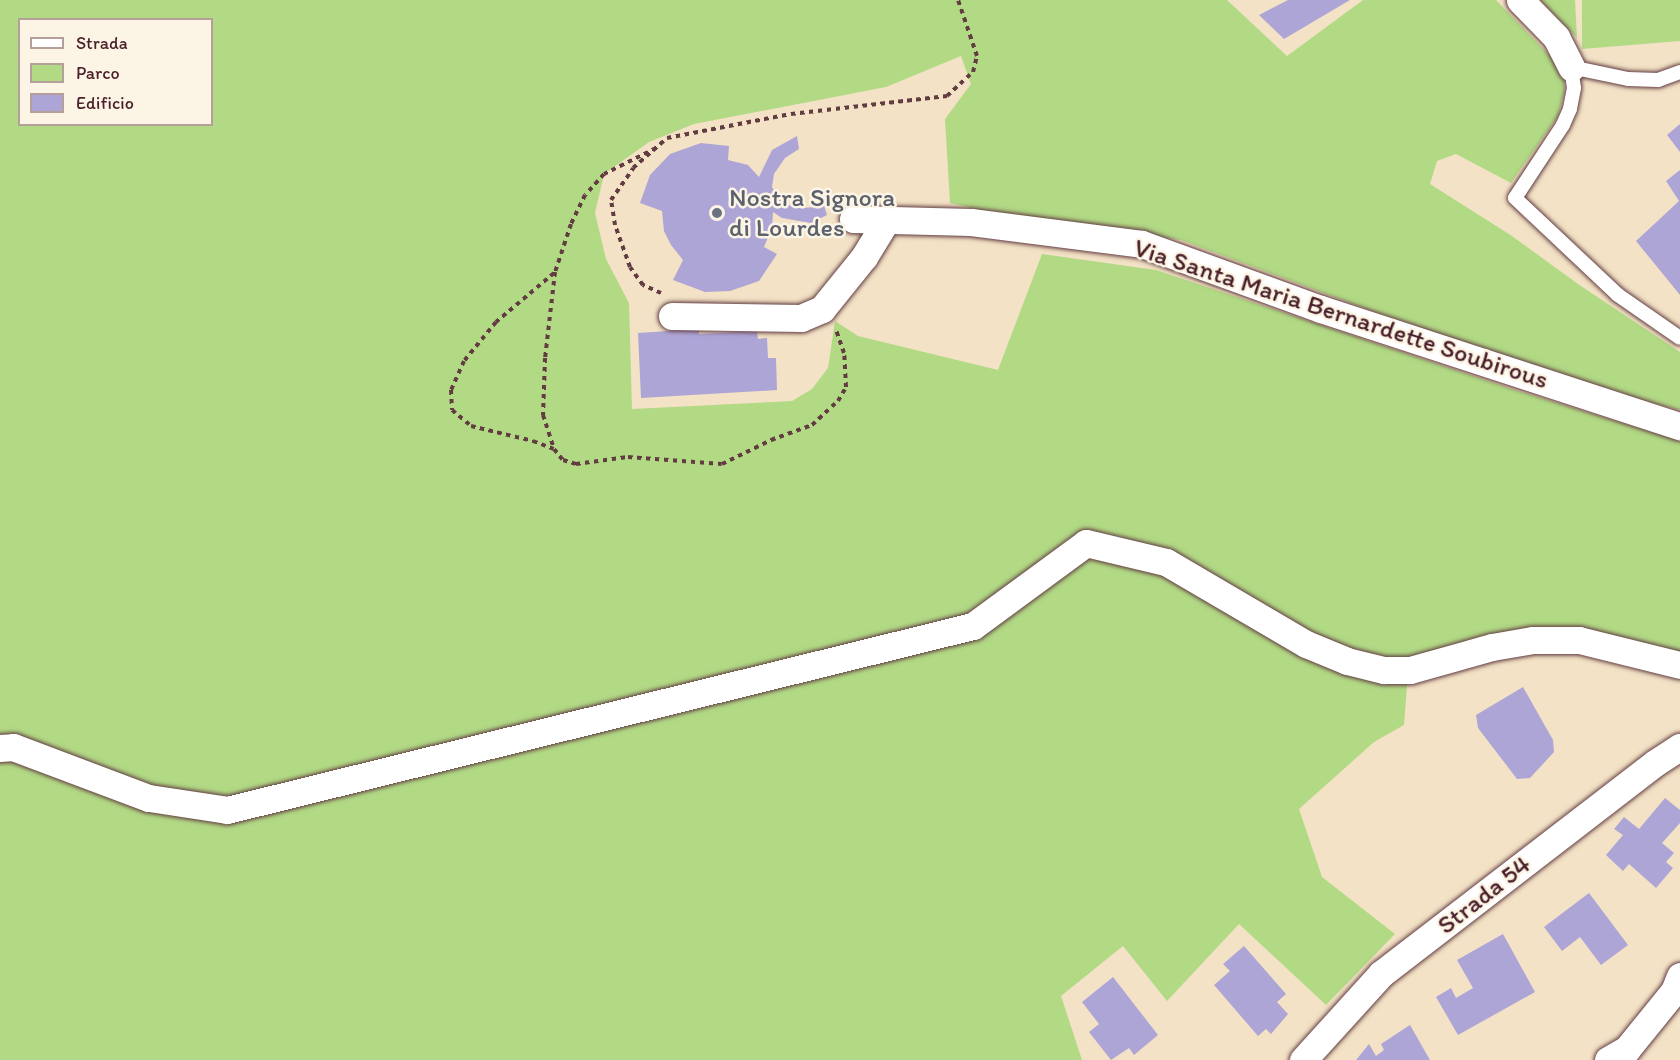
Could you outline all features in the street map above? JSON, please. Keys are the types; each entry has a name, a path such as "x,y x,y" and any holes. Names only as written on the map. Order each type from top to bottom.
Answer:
{"street":[{"path":"1520,0 1556,37 1571,67"},
{"name":"Via Santa Maria Bernardette Soubirous","path":"853,219 970,222 1142,244 1321,309 1680,426"},
{"path":"684,316 801,318 822,309 864,257 886,221"},
{"path":"0,748 13,747 149,798 227,810 973,626 1086,543 1166,562 1306,644 1347,661 1384,670 1410,670 1492,647 1533,640 1579,640 1680,665"},
{"name":"Strada 54","path":"1303,1060 1381,974 1655,763 1680,747"},
{"path":"1608,1060 1627,1049 1674,991 1680,976"}],"lane":[{"path":"1680,72 1658,80 1628,79 1571,67 1574,88 1570,109 1563,125 1515,198 1618,295 1680,338"}],"path":[{"path":"684,316 681,303 643,285 630,267 615,225 611,200 633,168 667,138 791,114 873,107 947,96 973,72 977,56 958,0"},
{"path":"656,148 604,174 585,195 571,224 555,272 545,358 543,415 554,449 563,460 576,465 628,457 722,464 771,440 812,425 838,401 846,387 844,353 835,328 822,309"},
{"path":"554,449 533,441 471,426 452,410 451,390 464,362 496,322 555,272"}],"green space":[{"path":"0,0 1227,0 1287,56 1363,0 1496,0 1556,62 1564,77 1564,93 1558,116 1511,183 1456,154 1437,161 1430,184 1512,236 1578,284 1680,352 1680,410 1641,400 1372,311 1181,240 993,213 950,203 945,119 971,84 961,56 886,87 694,124 649,142 604,174 595,213 606,259 629,303 632,409 792,401 812,389 828,368 835,321 858,336 998,370 1042,254 1156,270 1518,391 1680,441 1680,654 1622,638 1409,660 1404,725 1374,742 1299,809 1322,877 1395,934 1326,1005 1239,924 1167,1001 1123,946 1061,996 1082,1060 0,1060"},
{"path":"1540,0 1575,0 1577,38"},
{"path":"1582,0 1680,0 1680,41 1582,49"}],"building":[{"path":"1288,0 1350,0 1284,39 1259,15"},
{"path":"1680,124 1680,152 1667,135"},
{"name":"Nostra Signora di Lourdes","path":"797,136 799,149 785,158 774,174 772,187 780,200 791,206 816,207 823,202 827,215 811,223 782,218 773,212 772,228 764,247 777,254 759,281 730,291 705,292 673,280 683,260 671,245 664,231 662,211 640,203 650,175 670,154 701,143 729,146 728,160 748,165 759,177 772,150"},
{"path":"1680,170 1680,295 1636,241 1679,201 1666,181"},
{"path":"699,329 699,334 757,331 758,339 767,338 768,358 776,358 777,390 641,398 638,333"},
{"path":"1523,687 1553,740 1554,752 1530,778 1517,779 1478,728 1476,715"},
{"path":"1665,798 1680,810 1680,823 1662,843 1674,853 1666,862 1673,868 1656,888 1629,864 1623,871 1606,855 1623,835 1614,829 1624,817 1639,829"},
{"path":"1589,893 1628,945 1601,965 1580,937 1562,951 1544,927"},
{"path":"1503,934 1535,992 1458,1035 1436,997 1451,988 1456,998 1473,988 1457,960"},
{"path":"1244,946 1286,994 1277,1002 1288,1014 1271,1034 1266,1029 1258,1036 1214,985 1230,971 1223,964"},
{"path":"1113,977 1158,1035 1134,1055 1129,1048 1111,1060 1089,1032 1099,1024 1082,1002"},
{"path":"1410,1025 1430,1060 1356,1060 1369,1044 1376,1056 1384,1050 1381,1044"}],"place":[{"name":"Nostra Signora di Lourdes","path":"717,213"}]}
